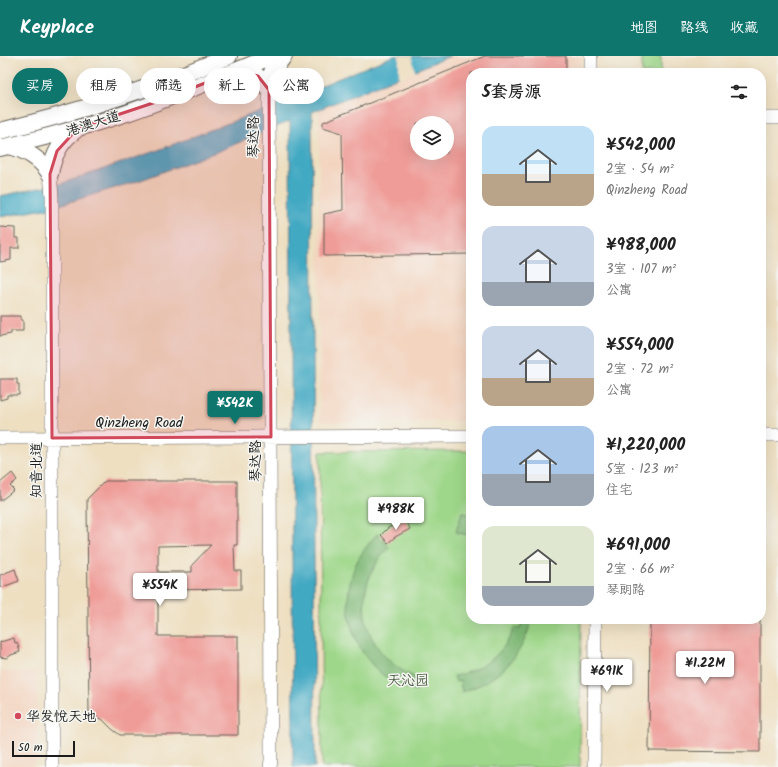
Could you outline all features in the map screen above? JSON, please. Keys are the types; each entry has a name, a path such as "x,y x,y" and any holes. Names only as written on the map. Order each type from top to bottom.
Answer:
{"main road":[{"name":"港澳大道","path":"0,131 122,97 179,77 229,56"},
{"name":"港澳大道","path":"243,68 272,56"},
{"path":"275,68 284,56"},
{"path":"260,78 268,88"},
{"name":"港澳大道","path":"4,147 78,128 159,101 204,83"},
{"path":"50,174 57,151 66,138 78,128"},
{"path":"4,147 29,153 41,162 50,174"}],"street":[{"path":"591,56 591,68"},
{"name":"琴达路","path":"269,104 272,765"},
{"path":"766,118 778,118"},
{"name":"知音北道","path":"50,174 52,214 52,767"},
{"path":"766,435 778,435"},
{"name":"Qinzheng Road","path":"0,438 466,436"},
{"path":"594,767 595,624"}],"highlighted area":[{"path":"236,71 258,76 269,90 271,437 52,438 50,174 57,151 78,128 159,101"}],"shaded area":[{"path":"450,56 581,56 581,68 466,68 466,421 320,422 319,109"},
{"name":"华发悦天地","path":"0,672 37,672 37,760 30,767 0,767"}],"green space":[{"path":"642,56 661,56 661,68 642,68"},
{"name":"天沁园","path":"466,451 466,624 581,624 580,767 322,767 320,452"},
{"path":"462,512 466,513 466,535 456,532"},
{"path":"377,534 389,547 376,565 367,584 364,603 366,622 373,639 384,655 399,669 419,679 416,691 391,680 383,675 372,664 362,652 355,638 351,624 348,609 348,594 351,579 360,556"},
{"path":"521,624 530,624 522,645 508,665 488,681 462,692 460,681 456,682 454,676 474,670 491,660 510,638 514,628 520,629"}],"water":[{"path":"393,56 450,56 312,112 315,767 293,767 290,121 219,151 141,180 50,208 0,217 0,196 63,183 161,149 276,104 324,104 324,84"}],"pier":[{"path":"399,56 412,56 415,72 399,79"}],"building":[{"path":"485,56 566,56 566,68 466,68 466,254 324,256 324,214 343,210 342,133 323,127 323,122"},
{"path":"0,227 15,228 15,238 19,238 19,248 11,248 11,260 0,262"},
{"path":"0,316 21,316 21,320 23,320 23,331 11,331 11,334 0,336"},
{"path":"0,379 17,379 17,384 19,384 19,395 7,395 7,398 0,400"},
{"path":"12,473 17,480 10,486 14,490 0,501 0,483"},
{"path":"105,481 237,481 237,545 234,545 235,571 241,571 241,589 158,590 158,636 238,636 238,735 120,735 102,719 89,716 87,499","holes":["211,545 192,565 192,572 158,572 158,546"]},
{"path":"405,519 410,529 395,537 388,543 381,535 388,528"},
{"path":"15,569 19,581 0,588 0,575"},
{"path":"650,624 760,624 760,752 649,751"},
{"path":"14,638 20,652 7,658 0,657 0,642"}],"place":[{"name":"华发悦天地","path":"18,716"}]}
